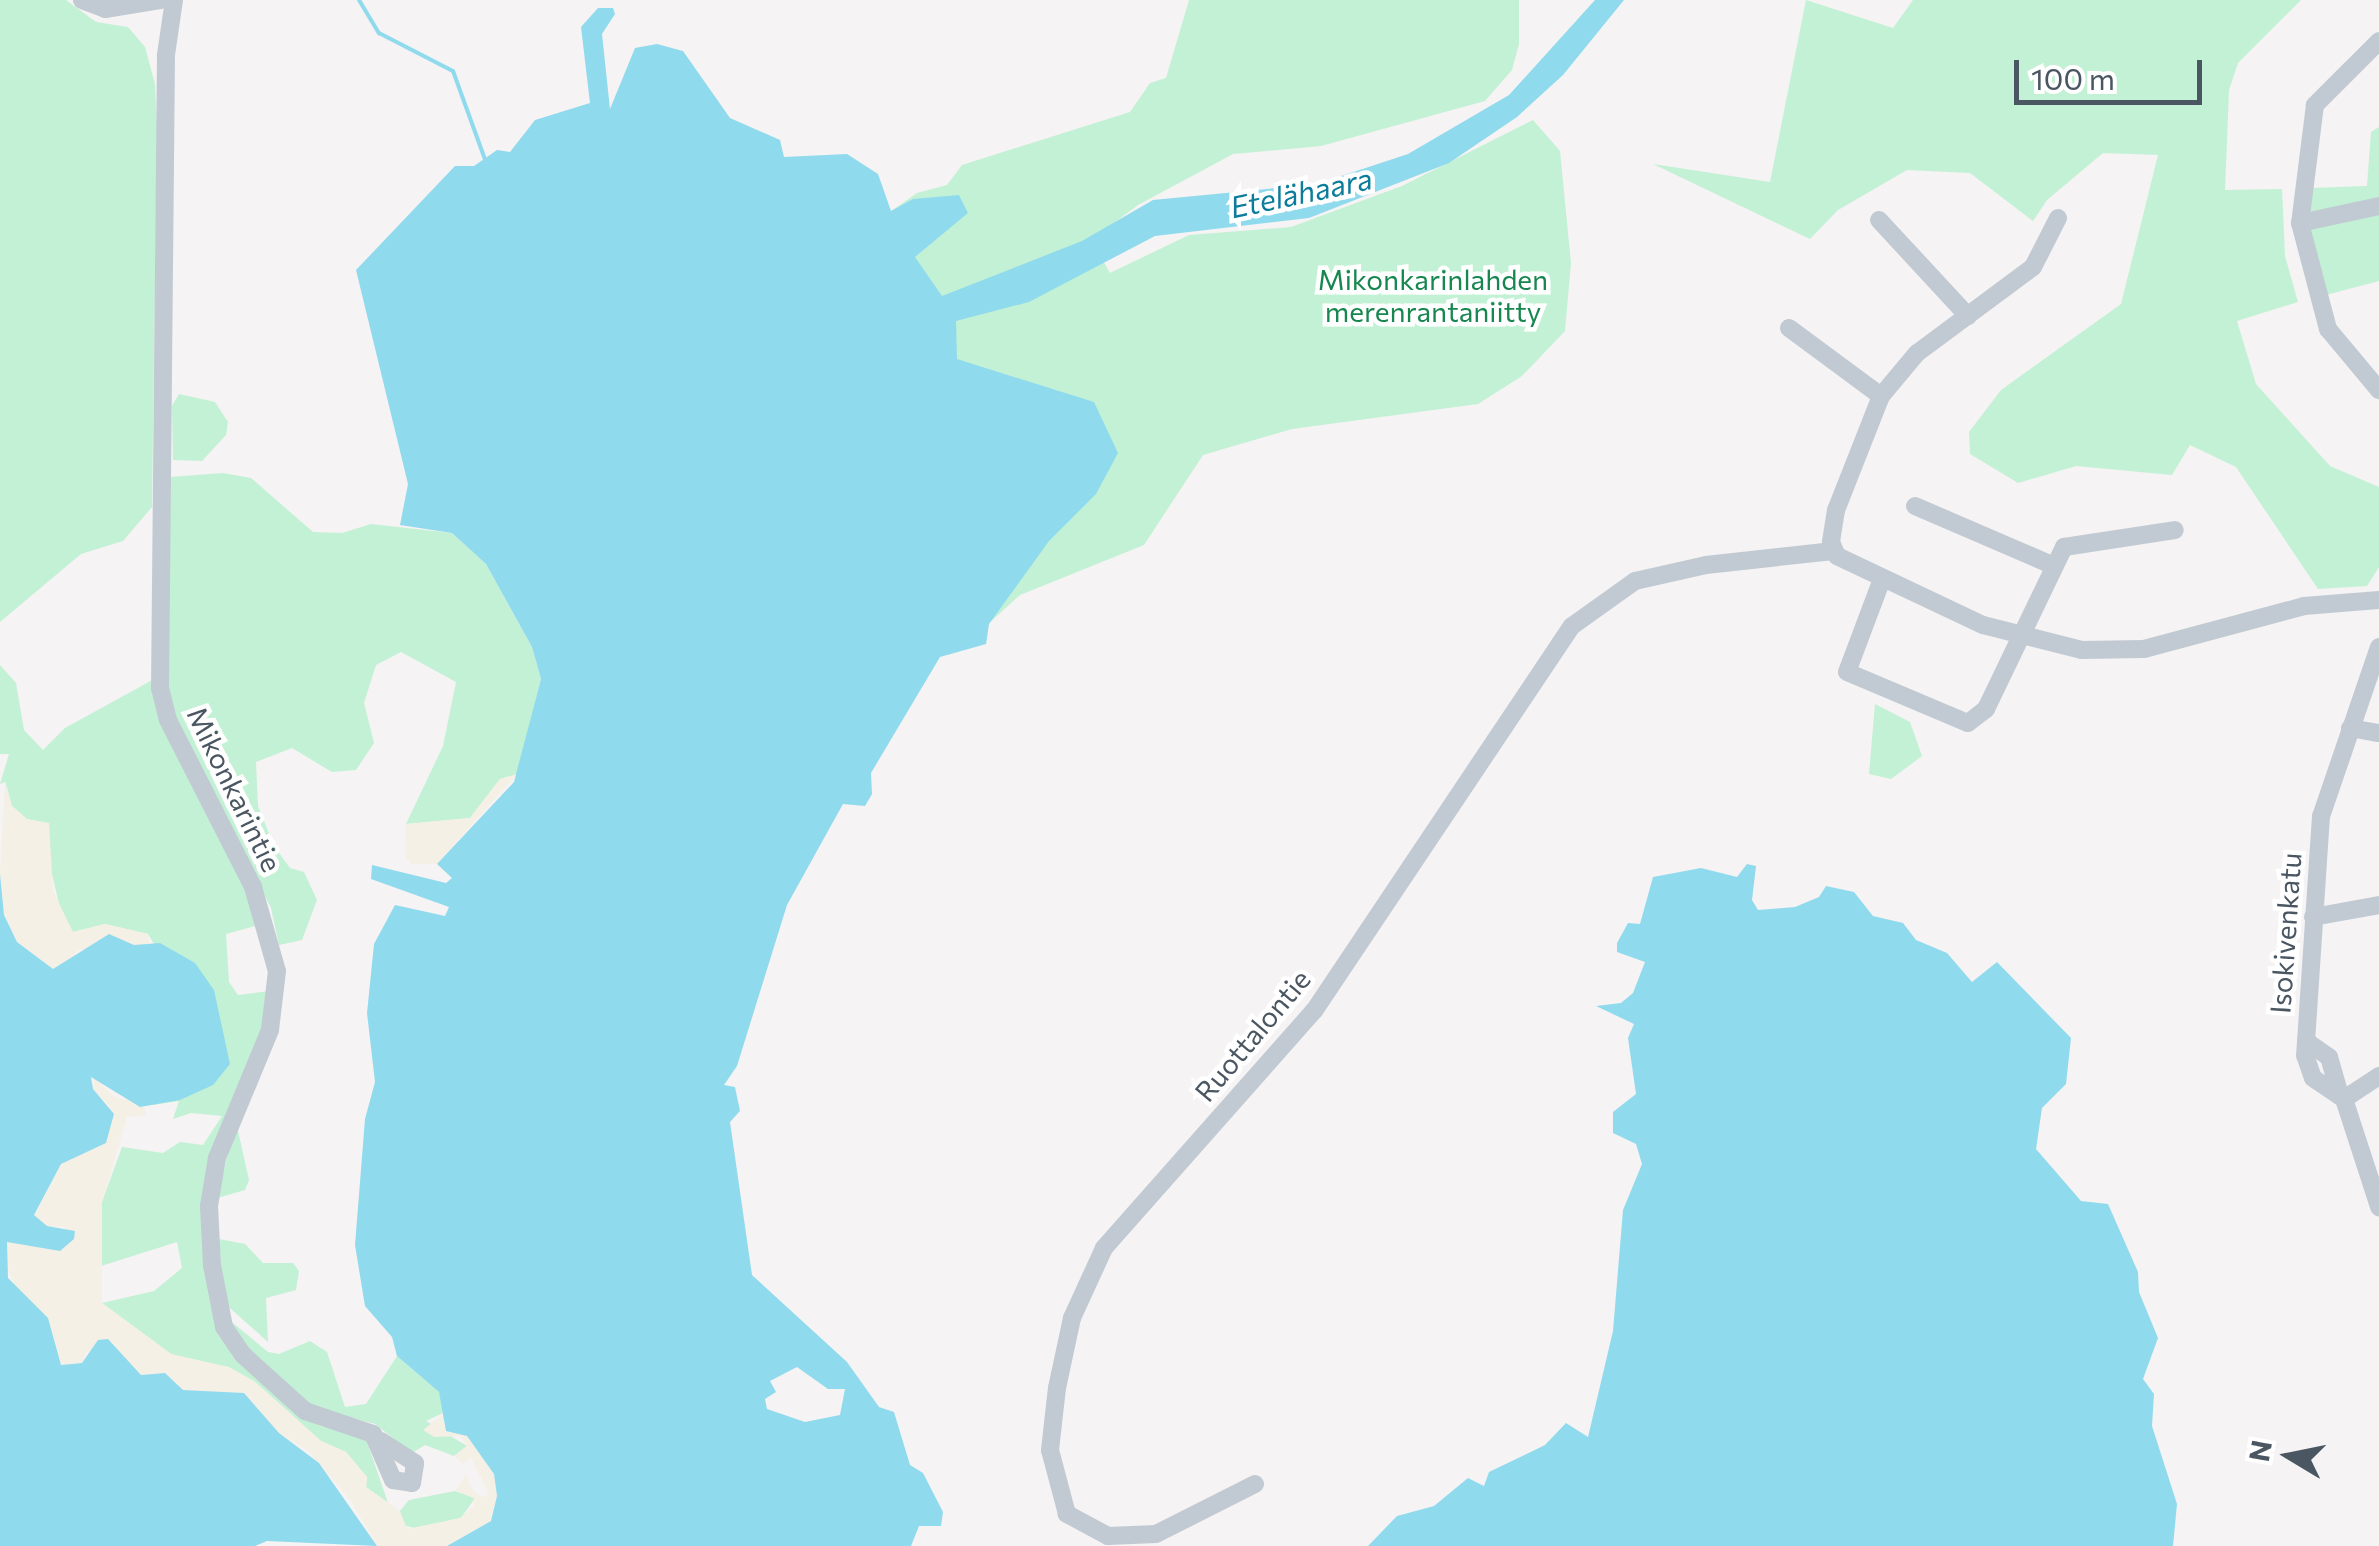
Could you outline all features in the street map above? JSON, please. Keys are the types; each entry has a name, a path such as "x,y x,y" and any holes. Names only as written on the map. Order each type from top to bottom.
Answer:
{"street":[{"path":"82,0 105,9 161,0"},
{"name":"Mikonkarintie","path":"174,0 166,55 160,688 168,720 259,902 277,971 270,1030 216,1158 209,1206 212,1265 224,1327 242,1354 305,1411 355,1424 381,1441"},
{"path":"2379,41 2315,105 2300,223 2328,328 2379,390"},
{"path":"2300,223 2379,206"},
{"path":"2058,218 2033,267 1916,353 1881,396 1836,510 1834,551 1882,579 2018,638 2125,651 2304,606 2379,600"},
{"path":"1879,220 1968,316"},
{"path":"1789,328 1881,396"},
{"path":"1915,506 2052,565"},
{"path":"1882,579 1846,668 1879,688 1968,723 1980,718 2064,547 2078,541 2175,530"},
{"name":"Ruottalontie","path":"1255,1484 1156,1534 1108,1536 1067,1514 1050,1450 1057,1388 1072,1318 1104,1248 1314,1012 1572,626 1614,592 1646,578 1834,551"},
{"name":"Isokivenkatu","path":"2379,647 2321,816 2306,1041 2313,1078 2342,1096 2379,1208"},
{"path":"2350,728 2379,733"},
{"path":"2313,917 2379,905"},
{"path":"2342,1096 2379,1076"}],"green space":[{"path":"0,0 66,0 96,22 128,27 145,47 155,84 157,127 152,507 123,541 81,554 0,622"},
{"name":"Mikonkarinlahden merenrantaniitty","path":"1189,0 1519,0 1519,44 1512,70 1485,101 1321,146 1233,154 1138,205 1091,240 1110,273 1189,235 1291,227 1402,186 1533,120 1560,151 1571,263 1565,331 1522,376 1478,404 1292,429 1203,455 1144,545 1020,595 988,624 1008,597 763,301 917,193 947,185 962,165 1130,112 1150,83 1166,78"},
{"path":"1806,0 1893,28 1913,0 2301,0 2238,63 2229,90 2225,190 2282,189 2285,256 2298,302 2237,321 2256,384 2330,466 2379,487 2379,567 2367,586 2318,589 2236,467 2190,445 2172,475 2076,466 2018,483 1970,454 1969,432 2001,390 2121,304 2158,155 2103,153 2047,200 2033,221 1970,173 1907,170 1838,210 1810,239 1653,164 1770,182"},
{"path":"2379,127 2379,281 2322,296 2308,234 2310,188 2367,186 2371,132"},
{"path":"179,394 215,402 228,422 226,435 202,461 173,460 172,406"},
{"path":"223,473 251,478 313,532 342,533 371,524 452,533 486,564 532,647 541,679 517,774 500,779 470,818 406,824 443,746 456,682 401,652 376,665 364,703 374,743 356,770 332,772 292,748 256,762 258,806 274,846 290,868 304,872 317,900 302,940 279,945 271,908 168,705 169,477"},
{"path":"0,665 16,683 24,730 43,750 65,728 156,678 262,924 226,934 229,982 238,995 269,991 261,1037 213,1153 221,1326 234,1359 300,1412 320,1426 365,1436 388,1503 366,1487 367,1477 346,1452 321,1441 254,1381 171,1354 102,1303 154,1291 182,1268 177,1242 98,1267 102,1202 122,1147 163,1153 180,1142 203,1145 222,1116 191,1113 173,1119 179,1101 152,1105 154,944 148,934 105,924 73,932 63,920 49,862 49,824 27,819 12,806 5,782 0,784 9,754 0,754"},
{"path":"1875,704 1910,722 1922,756 1891,779 1869,774"},
{"path":"236,1122 249,1180 245,1190 217,1198"},
{"path":"219,1239 245,1244 263,1263 293,1263 299,1271 296,1290 266,1298 268,1342 224,1303"},
{"path":"228,1319 268,1352 279,1354 310,1341 327,1352 345,1407 366,1404 397,1356 439,1392 447,1411 426,1421 467,1446 454,1456 425,1445 412,1453 375,1424 308,1406 240,1344"},
{"path":"455,1491 475,1498 461,1518 422,1530 403,1525 400,1511 409,1500"}],"sand":[{"path":"517,774 437,864 411,864 405,856 406,824 470,818 500,779"},
{"path":"5,781 12,806 27,819 49,823 53,891 73,932 105,924 148,934 149,944 78,950 66,966 53,969 17,942 4,915 0,874"},
{"path":"94,1077 112,1095 144,1106 146,1115 127,1117 102,1202 102,1303 171,1354 229,1367 254,1381 321,1441 346,1452 367,1477 366,1487 400,1511 407,1529 460,1518 474,1506 474,1498 455,1491 466,1474 473,1491 484,1498 488,1491 471,1458 463,1464 454,1456 467,1446 460,1436 434,1437 423,1430 447,1411 444,1426 467,1436 494,1474 497,1496 491,1521 447,1546 377,1546 351,1501 308,1451 279,1433 244,1393 182,1390 171,1377 146,1377 87,1351 82,1363 61,1364 48,1318 16,1291 5,1261 7,1242 17,1240 60,1251 65,1227 47,1226 34,1216 61,1164 111,1108 93,1089"}],"water":[{"name":"Etelähaara","path":"1595,0 1624,0 1563,75 1517,117 1449,163 1309,218 1155,236 1029,302 956,321 957,359 1094,402 1118,453 1096,494 1049,541 989,624 986,644 940,657 871,773 872,794 865,806 843,804 787,905 737,1066 724,1085 735,1087 740,1111 730,1122 752,1275 847,1362 879,1407 894,1412 910,1465 923,1473 943,1512 941,1526 919,1526 911,1546 447,1546 491,1521 497,1496 494,1474 467,1436 446,1431 439,1392 397,1356 392,1337 365,1306 355,1245 365,1119 375,1082 367,1013 374,944 395,905 445,916 449,907 371,879 372,865 446,883 452,878 437,864 514,782 541,679 532,647 486,564 452,533 400,525 408,484 356,270 455,166 474,166 497,150 510,152 535,120 590,103 581,27 598,8 613,8 615,14 602,34 610,109 635,48 657,44 683,51 730,118 780,140 784,157 847,154 878,174 891,211 913,199 959,195 968,213 915,257 942,296 1082,241 1153,200 1317,184 1408,154 1509,95","holes":["797,1367 828,1389 845,1389 840,1415 805,1422 767,1409 765,1399 776,1392 770,1381"]},
{"path":"1747,864 1756,866 1752,900 1758,910 1795,907 1819,897 1826,886 1854,892 1873,916 1903,923 1916,940 1947,953 1972,982 1997,962 2071,1038 2066,1084 2042,1108 2036,1149 2081,1201 2108,1204 2138,1272 2139,1292 2158,1338 2143,1379 2154,1394 2152,1426 2177,1504 2173,1546 1368,1546 1397,1516 1434,1506 1468,1478 1484,1486 1489,1472 1545,1445 1566,1423 1588,1437 1613,1331 1623,1210 1642,1164 1636,1144 1613,1133 1613,1112 1636,1094 1628,1038 1634,1024 1596,1006 1621,1003 1633,993 1645,962 1617,952 1617,943 1628,923 1640,924 1653,877 1701,868 1737,877"},
{"path":"0,874 4,915 17,942 53,969 109,934 134,945 160,943 195,963 214,990 230,1064 213,1085 180,1100 140,1107 91,1077 93,1089 114,1114 106,1143 61,1164 34,1215 47,1226 75,1231 74,1239 60,1251 7,1242 8,1278 48,1318 61,1365 82,1363 98,1340 108,1339 141,1375 165,1373 183,1390 244,1393 279,1433 319,1463 377,1546 267,1541 255,1546 0,1546"}],"waterway":[{"path":"359,0 379,33 453,71 486,162"}]}
